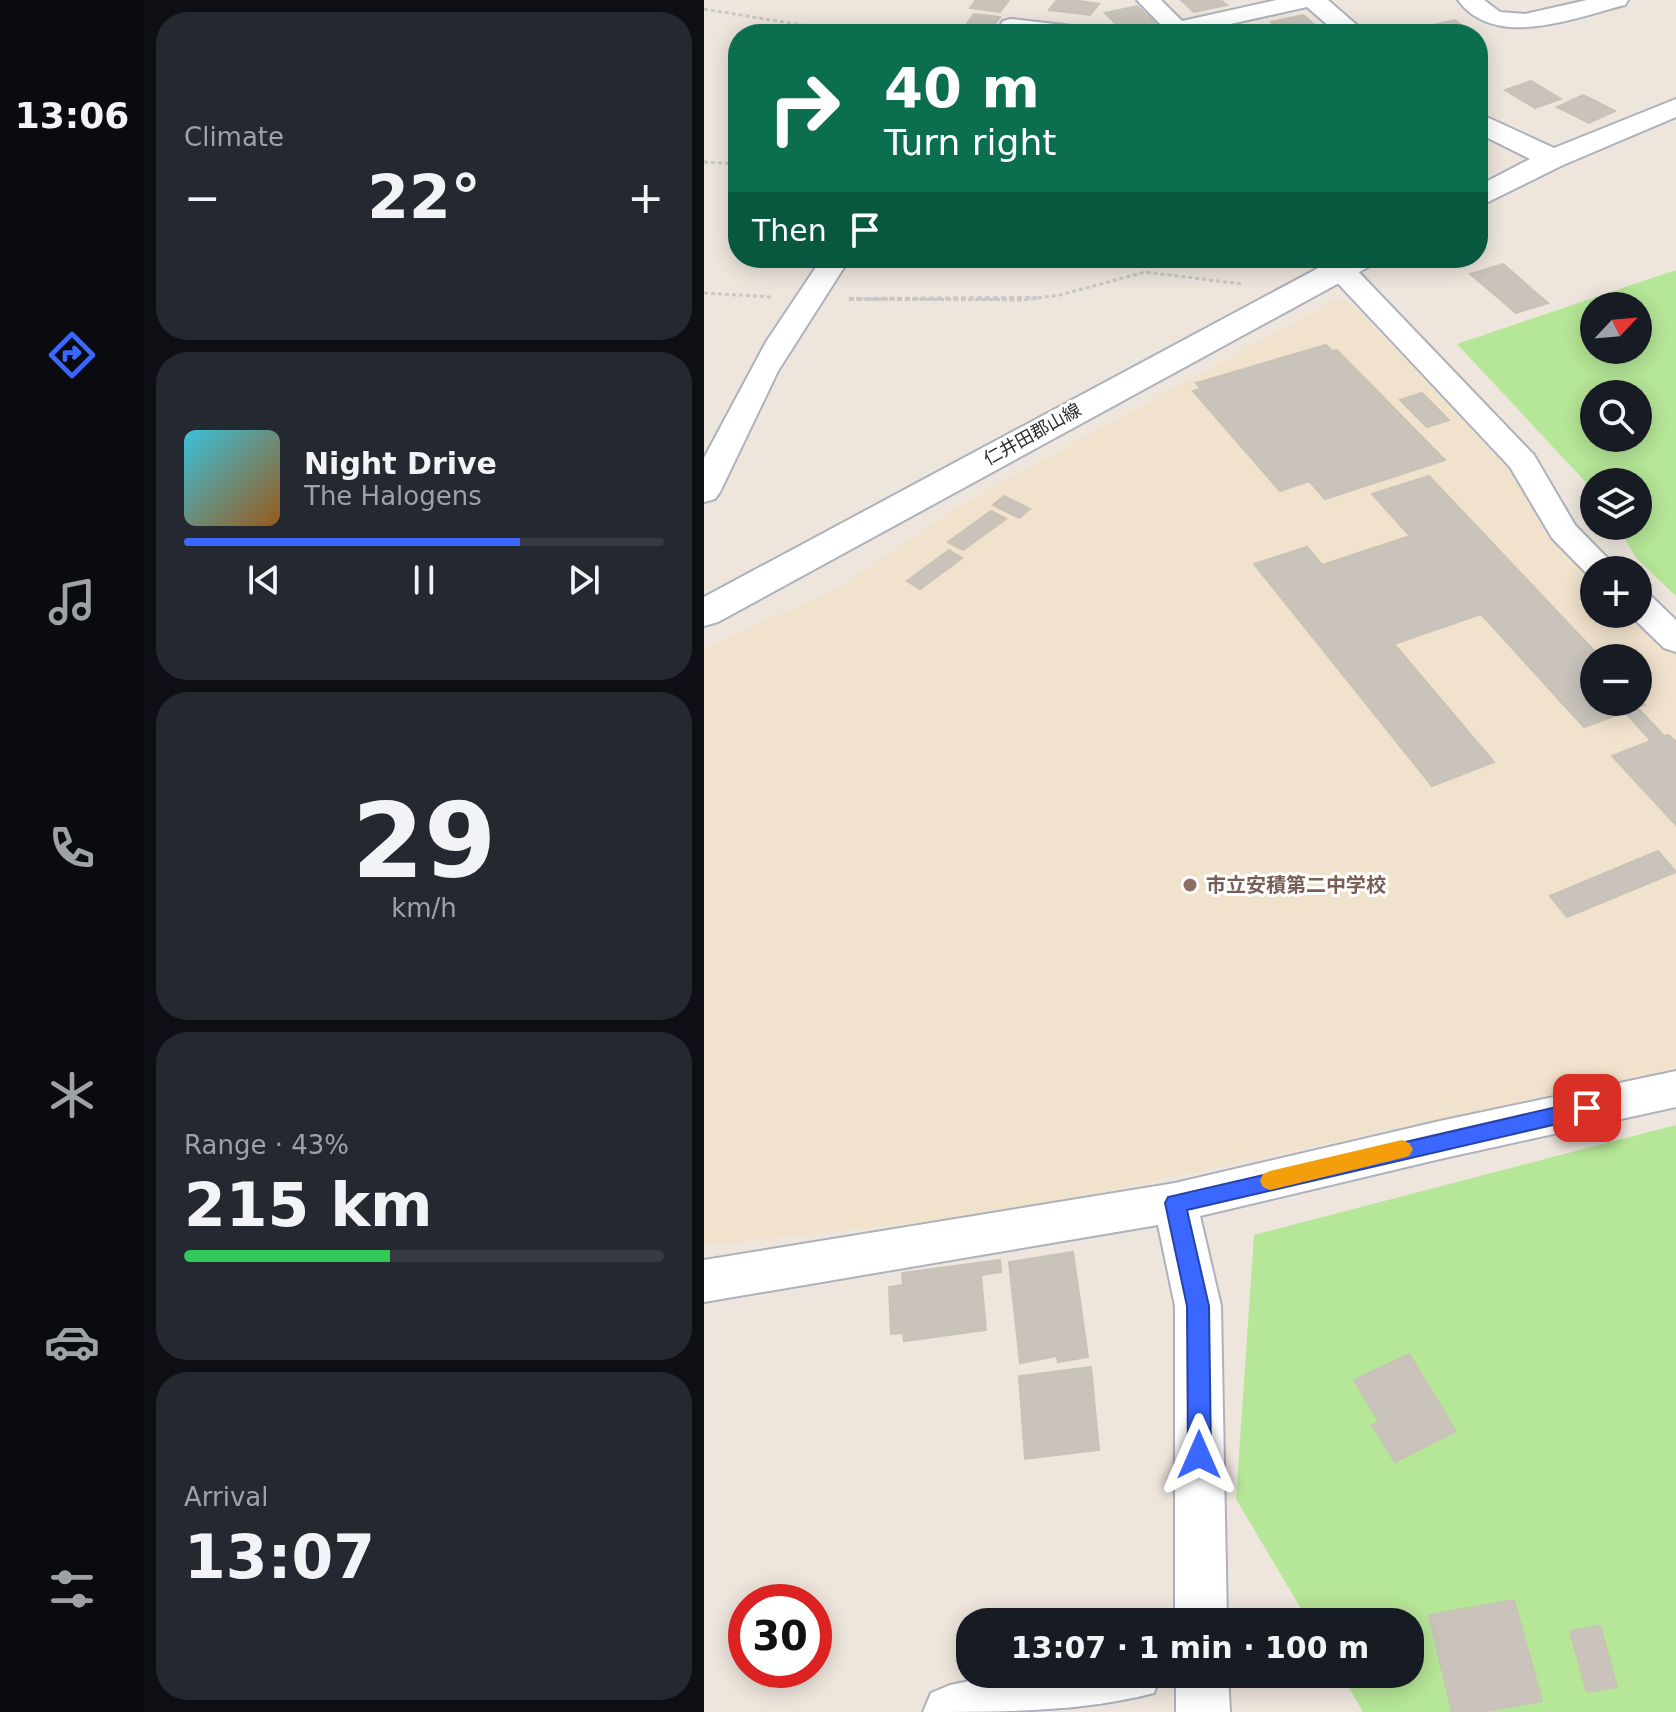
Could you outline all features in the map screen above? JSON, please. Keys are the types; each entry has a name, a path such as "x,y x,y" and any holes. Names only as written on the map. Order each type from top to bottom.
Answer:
{"main road":[{"path":"1310,0 1341,24"},
{"path":"1488,193 1553,159 1676,107"},
{"path":"1488,127 1553,159"},
{"name":"仁井田郡山線","path":"704,613 1342,268"}],"street":[{"path":"1012,24 1029,0"},
{"path":"1148,0 1173,24"},
{"path":"1201,24 1310,0"},
{"path":"1469,0 1494,18 1525,21 1615,0"},
{"path":"704,492 731,428 807,299 829,268"},
{"path":"1353,268 1523,462 1563,531 1589,556"},
{"path":"1652,617 1676,640"},
{"path":"704,1281 1175,1203 1440,1140 1676,1089"},
{"path":"1175,1203 1198,1306 1201,1608"},
{"path":"950,1712 1067,1688"},
{"path":"1202,1688 1203,1712"}],"path":[{"path":"704,9 796,24"},
{"path":"704,162 728,163"},
{"path":"704,293 807,299 1023,300 1060,295 1145,272 1261,287 1289,295"}],"shaded area":[{"name":"市立安積第二中学校","path":"1335,300 1347,301 1505,459 1545,533 1580,565 1580,628 1648,628 1676,654 1676,1068 1006,1213 704,1246 704,648 838,588 961,505"}],"green space":[{"path":"1676,270 1676,596 1652,573 1652,556 1635,556 1625,540 1652,540 1652,468 1580,468 1580,476 1457,344 1580,302 1580,364 1652,364 1652,292 1611,292"},
{"path":"1676,1125 1676,1712 1363,1712 1349,1688 1424,1688 1424,1608 1301,1608 1236,1499 1254,1235"}],"building":[{"path":"976,0 1009,0 1000,12 970,8"},
{"path":"1057,0 1099,4 1090,15 1049,10"},
{"path":"1181,0 1221,0 1227,5 1194,12"},
{"path":"1137,6 1155,23 1116,24 1105,13"},
{"path":"974,14 1000,17 995,24 967,24"},
{"path":"1303,15 1314,24 1273,24 1271,22"},
{"path":"1455,20 1460,24 1437,24"},
{"path":"1531,81 1561,99 1535,108 1505,90"},
{"path":"1583,95 1615,111 1589,123 1557,107"},
{"path":"1503,264 1548,303 1516,313 1470,274"},
{"path":"1326,345 1332,351 1337,350 1445,460 1325,499 1309,481 1280,491 1193,391 1201,389 1196,383"},
{"path":"1422,393 1449,420 1427,427 1400,400"},
{"path":"1429,476 1588,644 1580,644 1580,716 1614,716 1584,727 1481,614 1394,644 1494,762 1432,786 1254,564 1307,547 1322,565 1410,536 1372,494"},
{"path":"1004,496 1030,509 1019,518 993,505"},
{"path":"991,511 1006,519 963,550 948,542"},
{"path":"949,550 962,558 920,589 907,581"},
{"path":"1629,716 1645,716 1664,736 1669,735 1676,742 1676,825 1612,756 1651,741"},
{"path":"1658,851 1676,872 1567,917 1550,896"},
{"path":"1073,1252 1088,1357 1058,1362 1057,1356 1020,1363 1009,1262"},
{"path":"1000,1260 1001,1272 981,1275 986,1330 904,1341 903,1333 891,1334 889,1287 903,1285 902,1273"},
{"path":"1409,1354 1456,1431 1395,1462 1372,1425 1379,1422 1354,1380"},
{"path":"1091,1367 1099,1450 1025,1459 1019,1376"},
{"path":"1514,1600 1542,1701 1481,1712 1452,1712 1429,1615"},
{"path":"1600,1626 1617,1687 1587,1692 1570,1631"}],"slow traffic":[{"path":"1270,1181 1402,1149"}],"place":[{"name":"市立安積第二中学校","path":"1190,885"}],"route":[{"path":"1199,1455 1198,1306 1175,1203 1587,1108"}]}
